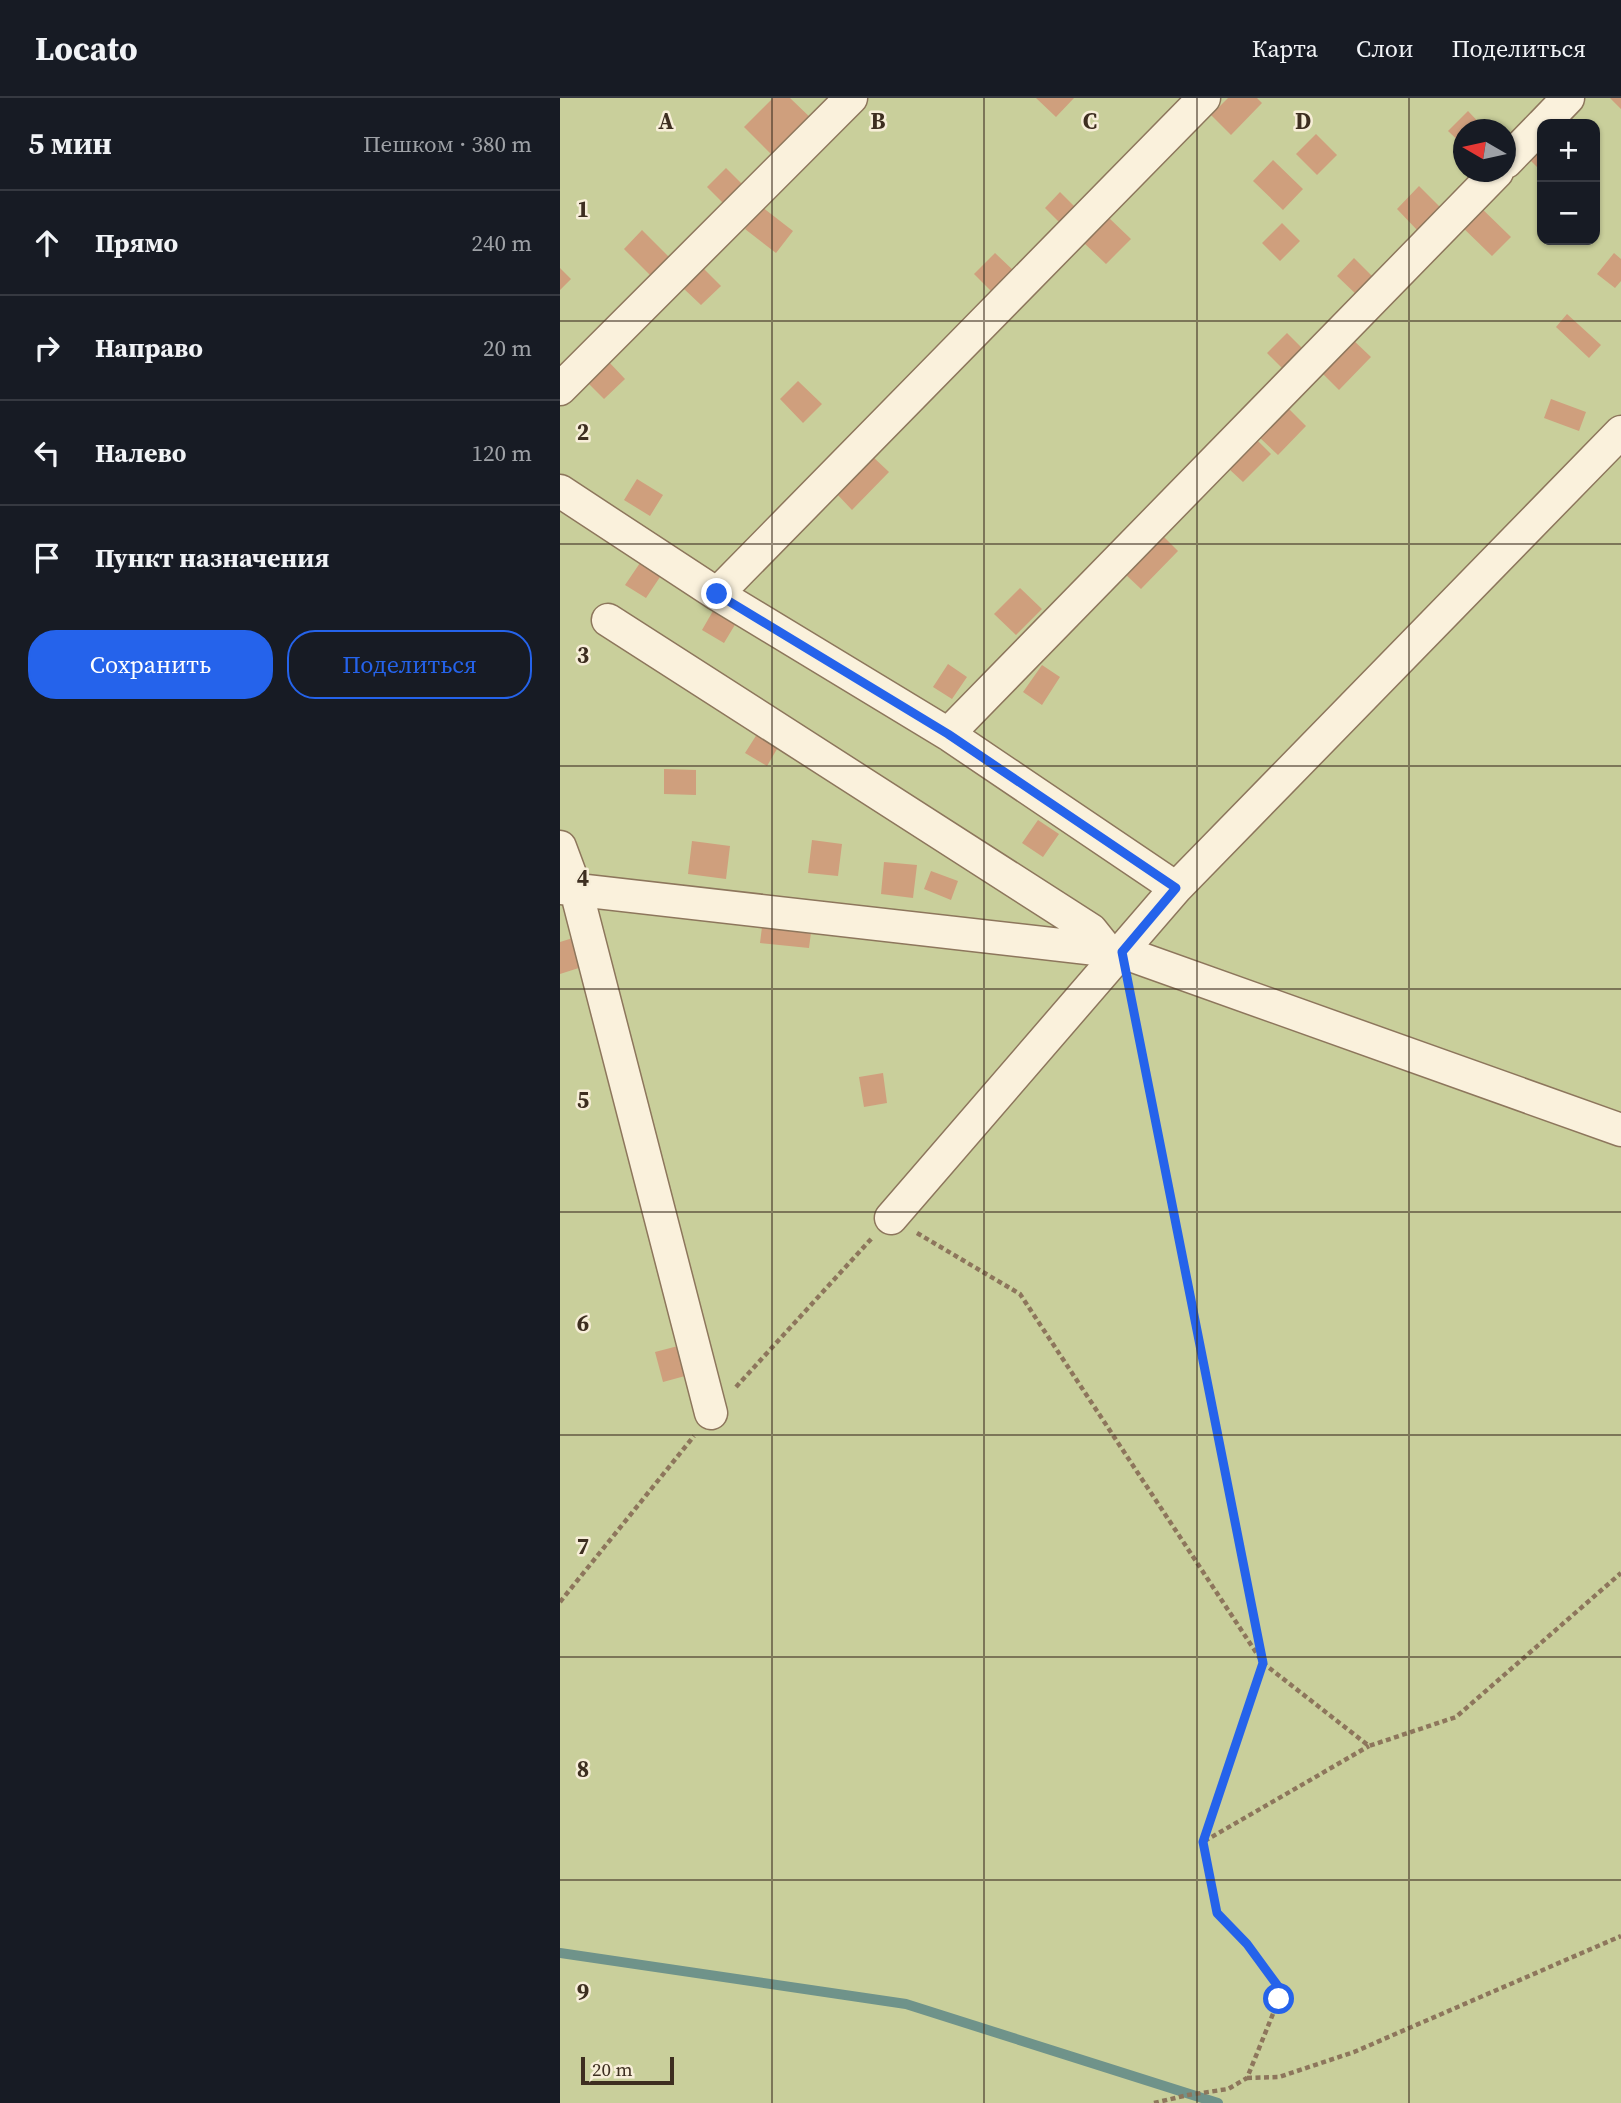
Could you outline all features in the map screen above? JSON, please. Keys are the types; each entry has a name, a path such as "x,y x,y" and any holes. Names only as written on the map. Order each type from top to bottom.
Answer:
{"street":[{"path":"560,389 851,98"},
{"path":"717,594 1204,98"},
{"path":"1547,119 1568,98"},
{"path":"1516,151 1537,129"},
{"path":"948,734 1487,182"},
{"path":"891,1218 1115,951 1621,432"},
{"path":"560,491 717,594 948,734 1176,888"},
{"path":"608,620 1091,930 1115,951"},
{"path":"560,846 568,889 711,1413"},
{"path":"568,889 1115,951 1621,1130"}],"path":[{"path":"1115,951 1263,1663 1203,1842 1217,1913 1247,1944 1280,1989 1279,1999 1247,2078"},
{"path":"891,1218 1020,1294 1263,1663 1369,1746"},
{"path":"1203,1842 1369,1746 1456,1717 1621,1573"},
{"path":"1154,2103 1228,2090 1247,2078 1279,2077 1354,2052 1621,1936"}],"green space":[{"path":"560,98 1621,98 1621,2103 560,2103"}],"building":[{"path":"773,98 790,98 815,122 777,160 744,127"},
{"path":"1036,98 1074,98 1056,117"},
{"path":"1228,98 1257,98 1262,103 1231,135 1211,115"},
{"path":"1610,98 1621,98 1621,109"},
{"path":"1468,111 1476,119 1460,119"},
{"path":"1316,134 1337,155 1317,175 1296,154"},
{"path":"1537,143 1537,167 1525,155"},
{"path":"1273,160 1303,189 1283,210 1253,181"},
{"path":"726,168 749,191 730,210 707,187"},
{"path":"1419,186 1441,208 1418,231 1397,209"},
{"path":"1060,192 1081,213 1066,229 1045,208"},
{"path":"1475,202 1511,237 1492,256 1456,221"},
{"path":"762,207 793,231 776,253 745,229"},
{"path":"1108,217 1131,239 1106,264 1084,243"},
{"path":"1282,223 1300,241 1280,261 1262,243"},
{"path":"642,230 670,258 652,277 624,249"},
{"path":"995,253 1015,272 994,294 974,274"},
{"path":"1614,253 1621,259 1621,281 1615,288 1597,274"},
{"path":"1354,258 1376,280 1359,297 1337,276"},
{"path":"560,268 571,279 560,290"},
{"path":"703,268 721,286 701,305 683,288"},
{"path":"1567,314 1601,345 1589,358 1556,327"},
{"path":"1287,333 1305,351 1286,372 1267,353"},
{"path":"1351,338 1371,357 1339,390 1320,371"},
{"path":"608,361 625,379 604,399 587,382"},
{"path":"798,381 822,404 803,423 780,399"},
{"path":"1551,399 1586,412 1579,431 1544,418"},
{"path":"1288,408 1306,426 1278,455 1259,437"},
{"path":"1257,440 1271,454 1243,482 1229,469"},
{"path":"872,456 889,472 852,510 836,493"},
{"path":"637,479 663,495 650,516 624,500"},
{"path":"1161,534 1178,551 1141,589 1124,573"},
{"path":"642,560 662,574 646,598 625,585"},
{"path":"1020,588 1042,609 1016,635 994,614"},
{"path":"717,604 739,618 724,643 702,630"},
{"path":"948,664 967,677 952,699 933,687"},
{"path":"1042,665 1060,677 1042,705 1023,692"},
{"path":"759,731 780,744 767,766 745,753"},
{"path":"664,769 696,770 696,795 664,794"},
{"path":"1038,820 1059,834 1043,857 1022,843"},
{"path":"812,840 842,844 838,876 808,873"},
{"path":"692,841 730,846 726,879 688,874"},
{"path":"884,862 917,865 913,898 881,894"},
{"path":"931,871 958,881 951,900 924,889"},
{"path":"764,911 813,917 809,948 760,943"},
{"path":"576,937 585,966 560,974 560,942"},
{"path":"883,1073 887,1103 864,1107 859,1077"},
{"path":"678,1346 685,1376 663,1382 655,1352"}],"waterway":[{"path":"560,1953 906,2004 1218,2103"}],"route":[{"path":"717,594 948,734 1176,888 1122,952 1263,1663 1203,1842 1217,1913 1247,1944 1280,1989 1279,1999"}]}
